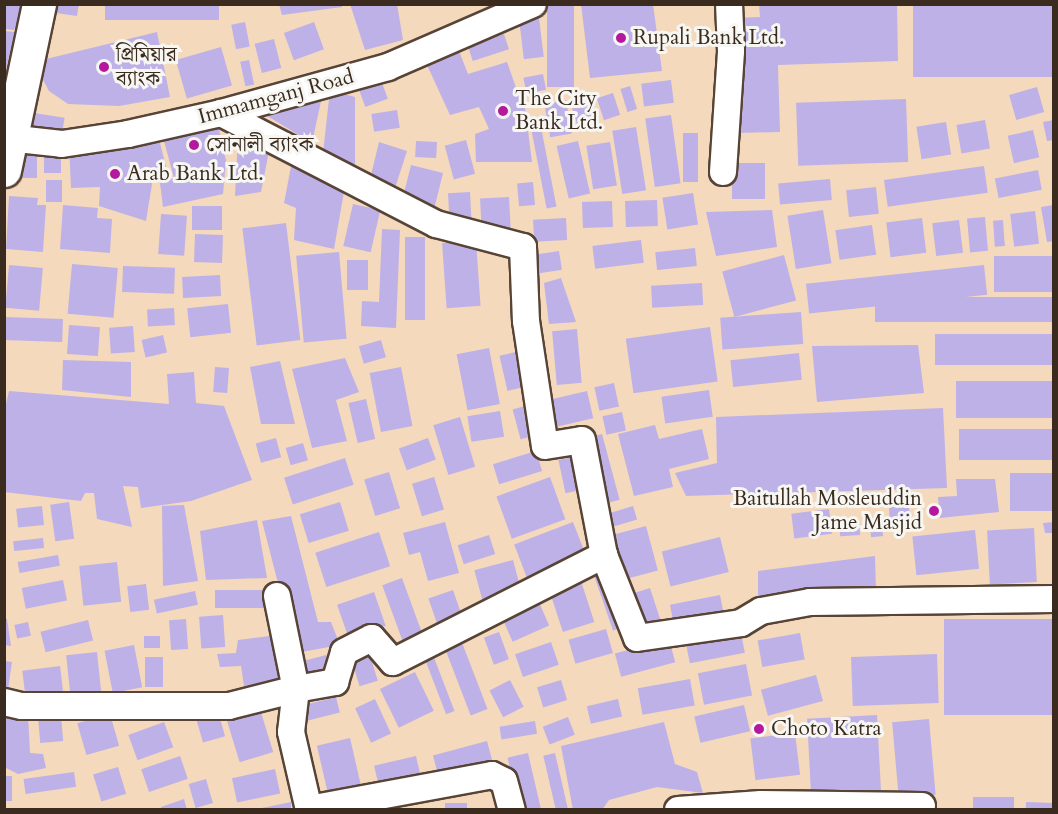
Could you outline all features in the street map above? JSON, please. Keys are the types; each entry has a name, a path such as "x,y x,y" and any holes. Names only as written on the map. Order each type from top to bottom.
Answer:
{"main road":[{"path":"7,144 39,4"}],"street":[{"name":"Immamganj Road","path":"7,144 62,144 221,113 388,68 533,4"},
{"path":"723,172 731,51 729,4"},
{"path":"221,113 436,224 523,247 526,321 545,446 582,441 604,555 637,638 741,623 761,611 810,602 1053,599"},
{"path":"4,702 22,706 229,706 335,682 344,652 372,638 393,662 604,555"},
{"path":"278,596 296,689 291,732 309,809 492,775 504,781 512,810"},
{"path":"678,810 761,804 922,806"}],"building":[{"path":"4,4 25,4 14,30 4,29"},
{"path":"50,4 79,4 77,16 49,12"},
{"path":"105,4 219,4 219,20 105,20"},
{"path":"279,4 341,4 342,7 282,15"},
{"path":"350,4 397,4 403,40 365,50"},
{"path":"547,4 574,4 574,87 547,87"},
{"name":"Rupali Bank Ltd.","path":"581,4 653,4 662,71 590,78"},
{"path":"759,4 897,4 898,61 778,65 780,132 736,133 734,18 760,17"},
{"path":"913,4 1054,4 1054,77 913,77"},
{"path":"539,18 544,57 524,59 519,20"},
{"path":"245,22 250,47 236,49 231,25"},
{"path":"314,22 324,49 294,60 284,33"},
{"path":"4,31 15,32 5,73 4,73"},
{"name":"প্রিমিয়ার ব্যাংক","path":"157,32 170,97 119,106 68,104 49,91 41,76 46,59"},
{"path":"504,34 509,49 473,61 468,46"},
{"path":"274,39 281,68 262,73 255,44"},
{"path":"221,47 232,85 187,98 176,60"},
{"name":"The City Bank Ltd.","path":"459,51 468,74 507,62 520,99 524,100 532,162 476,162 475,134 489,129 479,107 450,115 427,65"},
{"path":"249,60 254,84 245,86 240,62"},
{"path":"543,74 546,90 526,94 523,78"},
{"path":"381,80 388,99 365,107 358,88"},
{"path":"671,80 674,103 644,106 641,84"},
{"path":"630,86 637,109 627,112 620,89"},
{"path":"1037,87 1044,112 1016,120 1009,95"},
{"path":"330,90 355,97 355,168 323,153"},
{"path":"323,92 312,143 259,111"},
{"path":"613,93 620,115 604,120 597,98"},
{"path":"591,98 599,125 579,131 571,104"},
{"path":"906,99 908,162 798,166 796,103"},
{"path":"566,100 572,133 550,137 544,104"},
{"path":"397,110 400,128 374,132 371,114"},
{"path":"34,113 65,118 61,139 31,134"},
{"path":"671,115 681,183 655,187 645,119"},
{"path":"216,117 226,160 223,194 163,207 160,183 174,178 161,130"},
{"path":"985,120 990,149 961,154 956,125"},
{"path":"1054,120 1054,140 1047,141 1043,122"},
{"path":"946,122 951,155 922,159 916,127"},
{"path":"541,127 556,207 547,208 531,129"},
{"path":"636,127 646,190 622,194 612,131"},
{"path":"1033,130 1039,157 1014,163 1008,136"},
{"path":"683,133 698,133 698,182 683,182"},
{"name":"Arab Bank Ltd.","path":"158,135 167,171 153,178 146,221 99,206 100,187 71,188 69,145"},
{"path":"238,137 270,146 261,192 235,196"},
{"path":"466,140 475,174 454,180 445,146"},
{"path":"416,141 437,142 436,158 415,157"},
{"path":"578,141 590,194 569,199 557,146"},
{"path":"379,142 407,151 395,188 371,175"},
{"path":"610,142 617,185 593,189 586,146"},
{"path":"15,151 37,151 37,178 15,178"},
{"path":"44,154 61,154 61,173 44,173"},
{"path":"293,156 345,186 334,249 294,240 296,208 284,203"},
{"path":"732,163 765,163 765,199 732,199"},
{"path":"411,165 443,173 434,208 402,200"},
{"path":"984,166 988,193 888,207 884,180"},
{"path":"1038,170 1042,190 999,198 995,178"},
{"path":"830,179 832,200 780,204 778,184"},
{"path":"46,180 62,180 62,202 46,202"},
{"path":"533,182 535,205 519,206 517,183"},
{"path":"876,187 879,214 849,217 846,190"},
{"path":"470,192 472,225 450,226 448,193"},
{"path":"693,193 698,225 667,229 662,198"},
{"path":"9,196 38,198 37,205 46,205 43,252 6,249"},
{"path":"509,197 511,232 482,233 480,199"},
{"path":"657,200 658,226 626,227 625,201"},
{"path":"612,201 613,227 583,228 582,202"},
{"path":"353,204 380,210 371,252 343,246"},
{"path":"63,205 98,208 97,218 112,219 110,253 60,249"},
{"path":"1054,205 1054,241 1047,242 1041,207"},
{"path":"192,206 222,206 222,230 192,230"},
{"path":"772,210 777,247 716,256 706,212"},
{"path":"823,210 831,263 796,269 787,216"},
{"path":"1035,211 1039,244 1014,247 1010,214"},
{"path":"161,214 187,216 184,256 158,254"},
{"path":"985,217 988,251 970,252 967,219"},
{"path":"566,218 567,240 534,242 533,220"},
{"path":"922,218 926,253 891,257 886,222"},
{"path":"959,220 963,253 936,256 932,223"},
{"path":"1003,220 1005,246 995,247 993,221"},
{"path":"286,223 300,340 257,345 242,228"},
{"path":"872,225 876,255 840,260 835,230"},
{"path":"382,229 400,230 396,328 361,326 362,301 379,302"},
{"path":"195,234 223,235 222,263 194,262"},
{"path":"405,237 425,237 425,320 405,320"},
{"path":"641,240 644,263 595,269 592,246"},
{"path":"476,241 481,306 447,308 442,243"},
{"path":"695,248 697,266 657,270 655,252"},
{"path":"559,251 562,270 539,273 536,255"},
{"path":"339,252 347,339 304,342 296,256"},
{"path":"784,255 796,300 734,317 722,272"},
{"path":"994,256 1054,256 1054,292 994,292"},
{"path":"347,260 368,260 368,290 347,290"},
{"path":"72,264 118,268 113,318 68,314"},
{"path":"9,265 43,268 39,311 5,308"},
{"path":"984,265 987,295 809,314 806,284"},
{"path":"123,266 175,268 174,294 122,292"},
{"path":"220,275 221,296 183,298 182,277"},
{"path":"561,278 576,322 549,324 544,283"},
{"path":"702,283 703,305 652,308 651,286"},
{"path":"875,297 1054,297 1054,322 875,322"},
{"path":"228,304 231,333 190,337 187,308"},
{"path":"174,308 175,325 148,326 147,309"},
{"path":"801,312 803,344 722,350 720,318"},
{"path":"4,317 63,319 62,342 4,340"},
{"path":"69,325 100,327 98,356 67,354"},
{"path":"133,326 135,352 111,354 109,328"},
{"path":"710,327 718,381 633,393 626,339"},
{"path":"577,329 582,383 557,385 552,331"},
{"path":"935,334 1054,334 1054,365 935,365"},
{"path":"163,335 167,353 146,357 142,340"},
{"path":"381,340 386,357 364,364 359,346"},
{"path":"918,345 924,393 817,402 812,346"},
{"path":"489,348 500,404 467,410 457,354"},
{"path":"516,352 524,387 508,391 499,356"},
{"path":"799,353 802,380 733,387 730,360"},
{"path":"345,358 359,392 336,400 347,441 312,448 292,369"},
{"path":"63,360 131,362 131,397 62,390"},
{"path":"280,361 295,424 261,424 250,367"},
{"path":"215,367 229,368 227,393 213,392"},
{"path":"401,367 412,426 381,432 370,373"},
{"path":"194,372 196,403 224,406 252,480 191,501 141,508 138,487 123,486 132,527 97,519 94,493 85,493 81,501 4,492 4,412 9,391 169,404 167,374"},
{"path":"956,381 1054,381 1054,418 956,418"},
{"path":"614,383 619,406 599,411 594,387"},
{"path":"709,390 713,417 665,423 661,397"},
{"path":"587,391 593,418 552,428 546,400"},
{"path":"366,399 375,439 358,443 348,403"},
{"path":"529,405 537,435 521,439 513,409"},
{"path":"943,408 947,488 686,496 675,473 717,463 716,417"},
{"path":"500,411 504,437 471,442 467,416"},
{"path":"622,412 626,431 606,435 602,416"},
{"path":"460,417 475,467 448,475 433,425"},
{"path":"655,425 659,439 702,429 709,459 669,469 673,487 634,496 618,434"},
{"path":"959,429 1054,429 1054,460 959,460"},
{"path":"602,434 620,500 609,503 591,437"},
{"path":"276,438 281,457 261,463 256,443"},
{"path":"428,438 436,460 407,470 399,449"},
{"path":"303,443 308,460 291,465 286,448"},
{"path":"536,451 542,471 499,484 493,464"},
{"path":"577,456 584,489 565,493 558,460"},
{"path":"345,458 354,485 293,504 284,478"},
{"path":"389,472 400,508 375,516 364,480"},
{"path":"1010,473 1054,473 1054,511 1010,511"},
{"path":"434,477 444,510 422,516 412,484"},
{"path":"550,477 565,519 512,539 496,496"},
{"path":"956,479 995,479 999,512 940,518 938,497 957,496"},
{"path":"69,502 74,539 55,541 50,505"},
{"path":"340,502 349,531 309,543 300,514"},
{"path":"184,505 198,581 163,586 162,506"},
{"path":"42,506 44,525 18,528 16,509"},
{"path":"633,506 637,519 609,528 605,514"},
{"path":"909,506 910,528 890,529 889,507"},
{"path":"829,509 832,534 794,538 791,514"},
{"path":"291,516 318,622 331,622 340,645 296,653 262,521"},
{"path":"881,516 883,536 871,537 869,517"},
{"path":"859,519 860,535 840,536 839,520"},
{"path":"257,520 267,578 206,580 200,531"},
{"path":"445,522 459,573 428,581 420,552 409,555 403,533"},
{"path":"573,522 586,556 527,578 514,545"},
{"path":"1054,522 1054,533 1045,533 1043,523"},
{"path":"646,526 658,570 621,580 609,536"},
{"path":"1034,528 1037,582 990,584 987,530"},
{"path":"975,530 979,569 916,575 912,537"},
{"path":"379,532 390,566 326,587 315,553"},
{"path":"489,535 495,554 464,564 458,545"},
{"path":"720,537 729,572 670,586 662,552"},
{"path":"43,538 44,548 14,551 13,541"},
{"path":"58,555 60,566 20,573 18,562"},
{"path":"875,556 876,591 758,598 758,571"},
{"path":"513,560 521,589 482,599 474,570"},
{"path":"117,562 121,602 83,606 79,566"},
{"path":"607,567 627,626 613,631 593,572"},
{"path":"402,578 423,636 403,643 382,585"},
{"path":"63,580 67,601 26,609 22,588"},
{"path":"581,581 594,622 563,632 550,591"},
{"path":"146,584 149,610 130,612 127,586"},
{"path":"650,588 661,621 639,628 628,595"},
{"path":"215,590 267,590 267,608 215,608"},
{"path":"453,590 463,619 439,628 428,598"},
{"path":"195,591 198,605 157,613 154,600"},
{"path":"374,592 386,626 349,639 337,605"},
{"path":"720,595 724,615 674,624 670,605"},
{"path":"537,598 549,625 513,642 500,614"},
{"path":"223,615 225,647 201,649 199,617"},
{"path":"4,619 7,619 11,646 4,645"},
{"path":"186,619 188,649 171,650 169,620"},
{"path":"944,619 1054,619 1054,715 944,715"},
{"path":"88,620 93,640 46,652 40,632"},
{"path":"28,622 31,636 17,639 14,625"},
{"path":"606,629 613,653 575,664 569,640"},
{"path":"499,632 509,659 494,665 484,637"},
{"path":"741,633 745,653 690,663 686,644"},
{"path":"800,633 805,660 762,667 758,640"},
{"path":"277,635 283,682 244,686 241,666 220,667 217,654 236,653 238,640"},
{"path":"144,636 160,636 160,648 144,648"},
{"path":"669,639 675,662 621,677 615,653"},
{"path":"461,640 488,709 471,716 444,646"},
{"path":"551,642 559,665 523,677 515,654"},
{"path":"134,645 142,687 113,693 105,651"},
{"path":"97,652 101,692 70,695 66,655"},
{"path":"369,652 378,681 360,686 351,658"},
{"path":"937,654 939,703 853,706 851,657"},
{"path":"326,655 330,670 300,678 296,663"},
{"path":"433,655 455,711 446,714 425,658"},
{"path":"145,657 163,657 163,687 145,687"},
{"path":"4,661 12,662 7,696 4,696"},
{"path":"746,664 752,695 704,705 698,673"},
{"path":"60,666 63,691 25,695 22,671"},
{"path":"415,672 434,711 399,728 380,689"},
{"path":"816,675 823,701 768,716 761,690"},
{"path":"690,679 695,706 642,715 638,688"},
{"path":"510,680 524,707 503,717 490,690"},
{"path":"561,680 567,700 543,707 537,687"},
{"path":"336,697 340,713 303,722 299,706"},
{"path":"375,699 391,733 371,743 355,708"},
{"path":"618,699 622,717 591,724 587,706"},
{"path":"744,705 750,731 700,743 694,716"},
{"path":"260,709 273,752 240,762 227,719"},
{"path":"4,714 28,715 30,753 43,754 46,768 18,774 4,767"},
{"path":"110,714 119,746 86,755 77,723"},
{"path":"219,715 225,736 203,742 197,721"},
{"path":"877,715 881,791 811,795 807,719"},
{"path":"61,716 63,741 40,743 38,718"},
{"path":"568,717 575,735 550,744 543,727"},
{"path":"929,719 936,795 899,798 892,722"},
{"path":"535,721 537,734 501,739 499,727"},
{"path":"164,722 173,747 138,760 128,735"},
{"path":"664,722 675,764 697,772 703,793 657,787 609,800 602,810 573,810 561,746"},
{"path":"795,733 800,775 755,780 750,738"},
{"path":"350,738 361,788 328,795 317,746"},
{"path":"487,741 492,760 438,775 433,755"},
{"path":"528,753 541,810 520,810 508,758"},
{"path":"555,753 568,810 556,810 543,756"},
{"path":"180,756 188,779 149,792 141,769"},
{"path":"416,756 421,778 379,788 374,766"},
{"path":"118,767 126,794 101,801 93,775"},
{"path":"275,769 280,793 237,803 232,778"},
{"path":"74,772 76,787 26,794 23,779"},
{"path":"4,776 12,776 12,801 4,801"},
{"path":"206,779 213,803 196,808 189,784"},
{"path":"973,797 1014,797 1014,810 973,810"},
{"path":"184,799 187,810 161,810 161,807"},
{"path":"291,802 291,810 262,810 262,808"},
{"path":"1026,802 1054,803 1054,810 1026,810"},
{"path":"445,803 467,803 467,810 445,810"}],"place":[{"name":"Rupali Bank Ltd.","path":"621,38"},
{"name":"প্রিমিয়ার ব্যাংক","path":"104,67"},
{"name":"The City Bank Ltd.","path":"503,111"},
{"name":"সোনালী ব্যাংক","path":"194,145"},
{"name":"Arab Bank Ltd.","path":"115,174"},
{"name":"Baitullah Mosleuddin Jame Masjid","path":"934,511"},
{"name":"Choto Katra","path":"759,729"}]}
